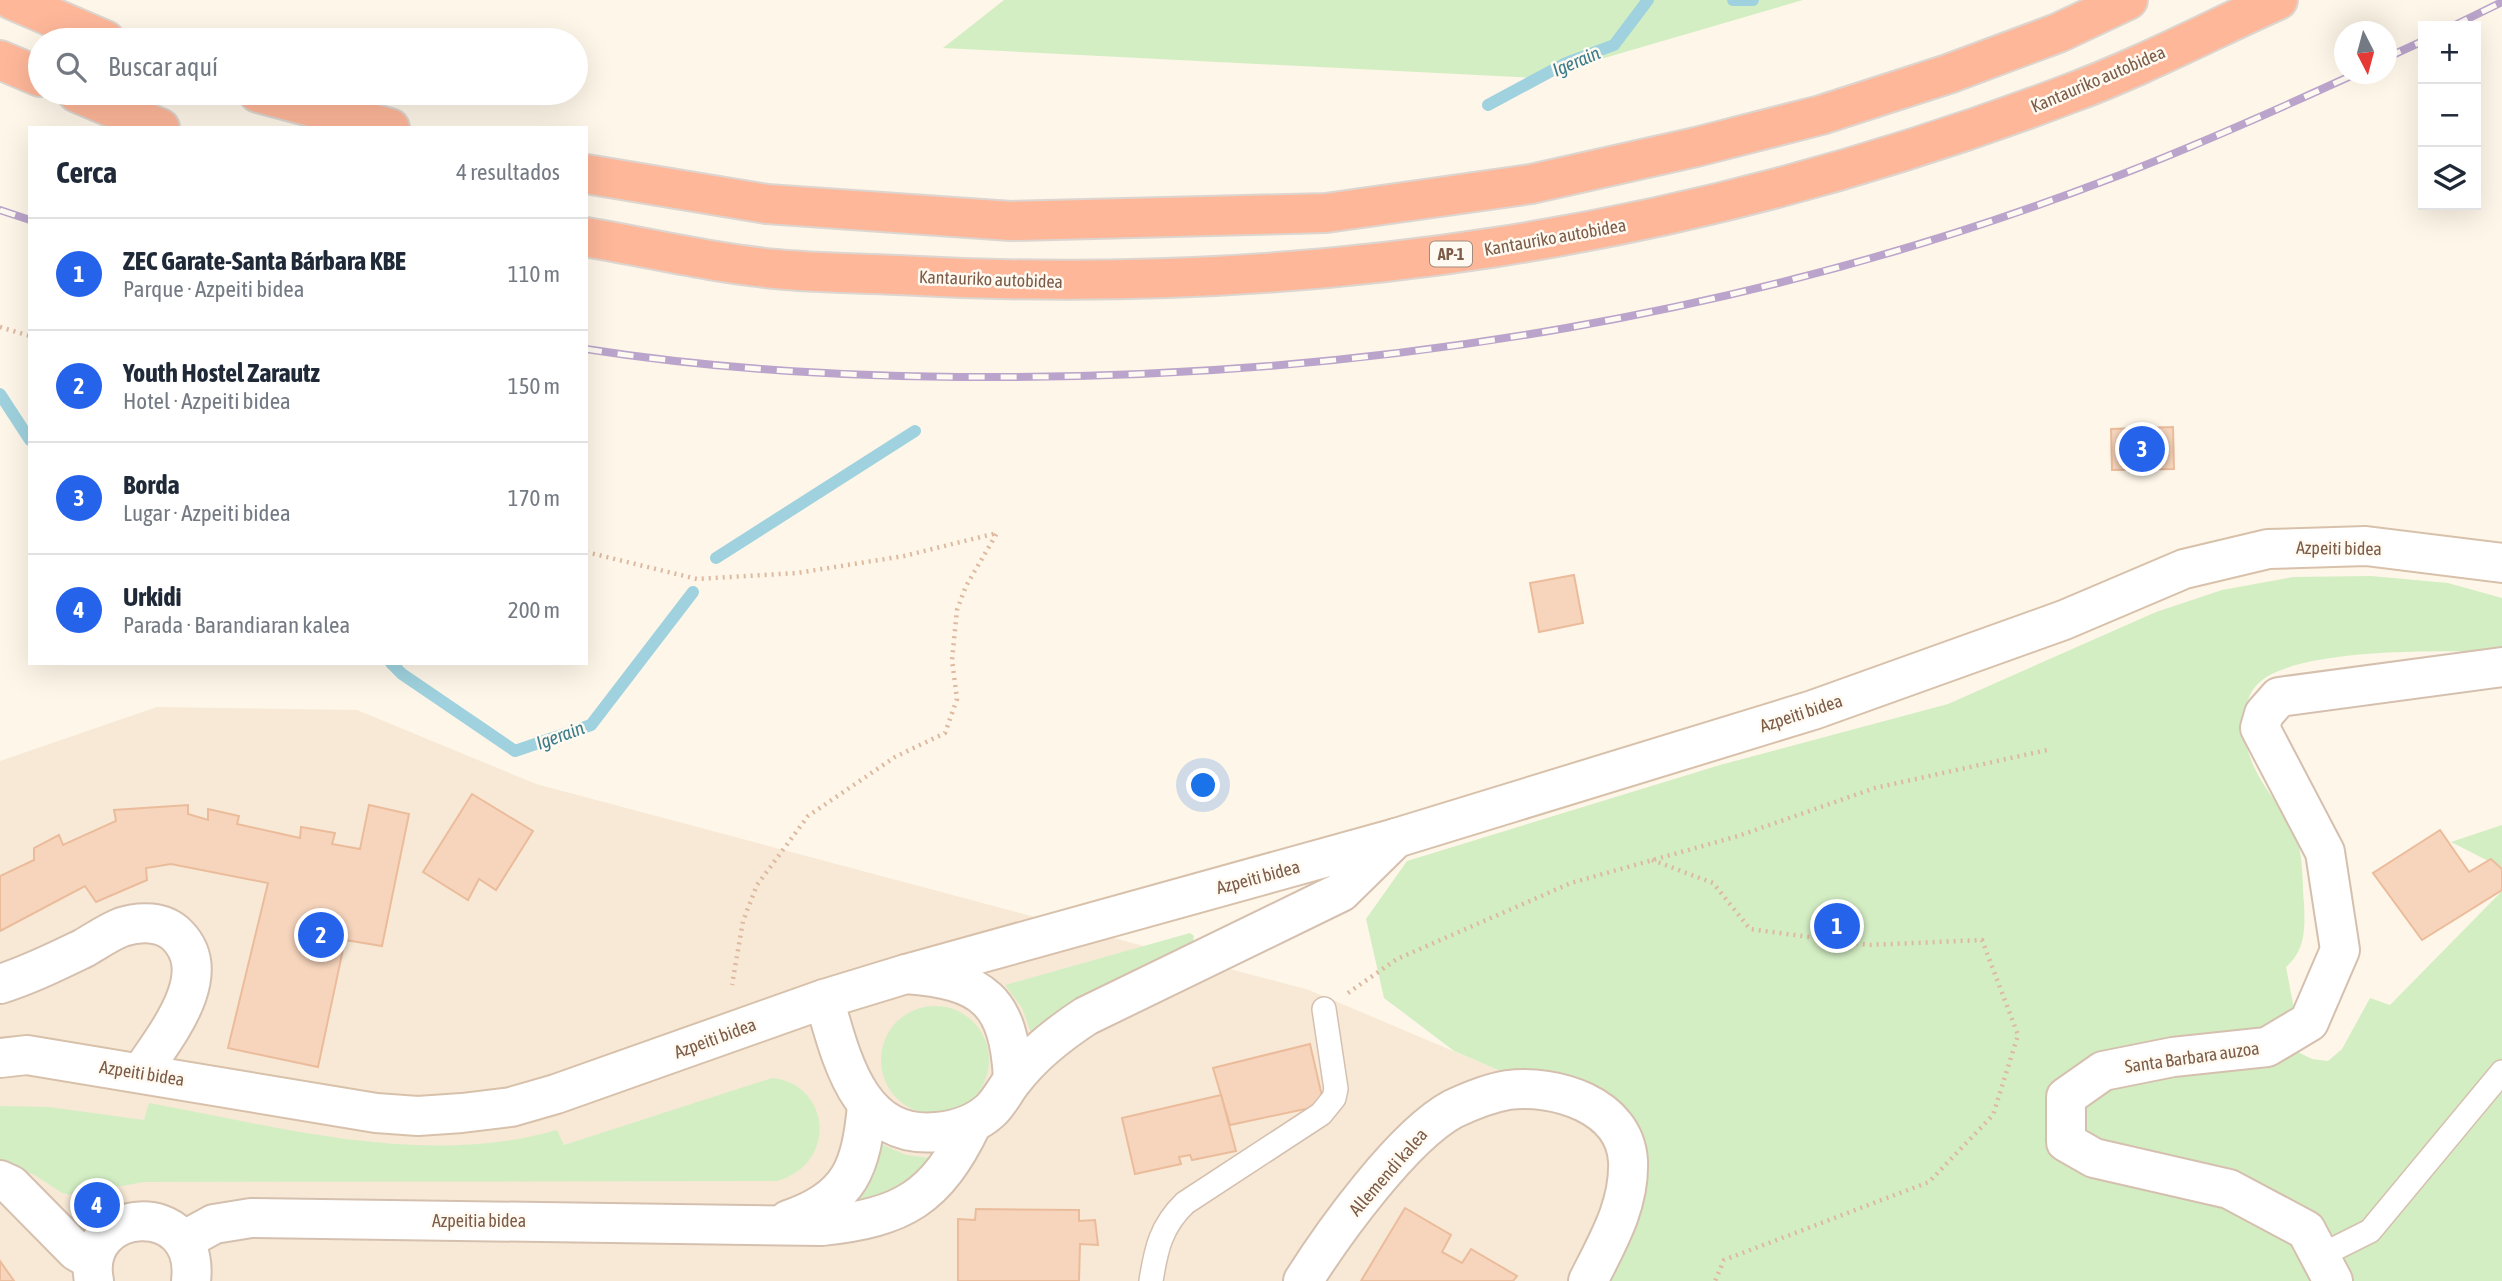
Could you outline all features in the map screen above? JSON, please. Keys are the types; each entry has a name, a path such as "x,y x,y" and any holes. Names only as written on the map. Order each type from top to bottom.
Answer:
{"highway":[{"path":"12,0 77,28"},
{"path":"588,174 767,204 1010,221 1325,213 1531,184 1808,118 1948,74 2058,33 2128,0"},
{"name":"Kantauriko autobidea","path":"588,237 774,269 1022,282 1196,279 1330,271 1532,244 1707,208 1841,172 2075,92 2278,0"},
{"path":"0,61 28,72"},
{"path":"105,105 155,126"},
{"path":"303,105 382,126"}],"street":[{"name":"Azpeiti bidea","path":"0,1058 27,1055 376,1113 418,1116 511,1107 556,1094 824,999 1396,838 1813,710 2064,621 2184,569 2268,549 2366,546 2502,563"},
{"name":"Santa Barbara auzoa","path":"2326,1269 2306,1230 2229,1189 2094,1158 2066,1142 2066,1097 2103,1071 2173,1057 2267,1047 2309,1022 2340,950 2325,852 2260,728 2264,713 2278,697 2502,667"},
{"path":"824,999 844,1066 867,1106 888,1121 928,1133 972,1124 990,1111 1013,1079 1063,1031 1086,1016 1341,892 1396,838"},
{"path":"0,984 121,928 145,922 170,928 187,946 193,975 176,1020 141,1073"},
{"path":"906,974 946,977 973,987 991,1003 1009,1035 1013,1079"},
{"name":"Allemendi kalea","path":"1303,1281 1329,1240 1428,1126 1482,1097 1508,1090 1535,1089 1561,1093 1601,1112 1623,1139 1628,1157 1626,1194 1619,1217 1588,1281"},
{"path":"780,1223 811,1212 834,1197 848,1182 863,1147 867,1106"},
{"name":"Azpeitia bidea","path":"183,1241 214,1224 251,1218 780,1223 822,1226 860,1222 909,1203 945,1173 972,1124"},
{"path":"0,1180 10,1185 94,1271"},
{"path":"94,1271 99,1245 110,1232 124,1224 140,1220 164,1225 183,1241 190,1254 191,1281"}],"lane":[{"path":"1151,1281 1156,1245 1173,1215 1185,1203 1321,1114 1334,1098 1336,1081 1324,1009"},
{"path":"2326,1269 2370,1231 2502,1072"}],"path":[{"path":"0,327 28,335"},
{"path":"588,552 697,579 797,573 904,556 997,533 967,586 957,610 952,660 957,699 945,733 895,757 807,816 757,884 743,921 732,985"},
{"path":"1324,1009 1397,958 1571,883 1738,836 1875,788 2047,750"},
{"path":"1652,860 1713,883 1750,929 1868,945 1982,940 2018,1035 1993,1115 1929,1182 1724,1260 1715,1281"}],"shaded area":[{"path":"157,707 357,710 536,784 1309,990 1498,1070 1543,1073 1621,1105 1601,1281 0,1281 0,761"}],"green space":[{"path":"1004,0 1803,0 1536,78 943,48"},
{"path":"2371,576 2448,583 2502,598 2502,652 2376,653 2341,657 2281,670 2254,688 2247,704 2244,723 2248,751 2256,772 2293,830 2301,856 2304,929 2301,946 2286,967 2294,1009 2292,1049 2312,1059 2328,1061 2342,1049 2370,998 2390,1005 2502,891 2502,1281 1601,1281 1641,1184 1543,1073 1498,1070 1454,1051 1384,998 1366,919 1407,861 1720,765 1948,704 2156,612 2222,590 2293,577"},
{"path":"2502,825 2502,868 2451,842"},
{"path":"1190,933 1194,936 1193,941 1083,997 1032,1035 1022,1008 1005,985"},
{"path":"935,1006 956,1010 973,1022 985,1039 989,1060 985,1081 973,1098 956,1110 935,1114 914,1110 897,1098 885,1081 881,1060 885,1039 897,1022 914,1010"},
{"path":"772,1078 792,1083 806,1094 816,1109 819,1125 818,1143 810,1159 797,1172 777,1181 144,1182 72,1195 62,1193 33,1174 0,1165 0,1106 49,1107 144,1120 149,1103 301,1132 404,1144 455,1145 506,1141 557,1130 564,1145"},
{"path":"881,1144 906,1155 937,1159 894,1194 858,1201 874,1175"}],"building":[{"path":"2173,427 2174,469 2112,470 2111,429"},
{"path":"1574,575 1583,623 1539,632 1530,583"},
{"path":"472,794 533,831 496,890 479,879 468,900 423,872"},
{"path":"188,805 188,814 208,820 208,809 239,816 237,824 300,838 301,827 335,833 332,844 360,849 369,805 409,814 382,946 345,940 318,1067 228,1048 268,883 171,864 146,868 147,880 96,902 85,886 0,931 0,876 34,860 34,848 59,835 63,845 116,821 114,810"},
{"path":"2440,830 2469,872 2491,859 2502,869 2502,890 2422,940 2373,873"},
{"path":"1310,1044 1324,1105 1230,1125 1213,1068"},
{"path":"1221,1095 1236,1151 1192,1160 1190,1155 1179,1157 1181,1164 1135,1174 1122,1118"},
{"path":"1405,1208 1451,1235 1442,1252 1462,1263 1471,1249 1517,1276 1513,1281 1361,1281"},
{"path":"976,1209 1079,1210 1079,1221 1095,1220 1098,1245 1080,1244 1079,1281 958,1281 958,1219 975,1220"},
{"path":"0,1261 14,1281 0,1281"}],"waterway":[{"name":"Igerain","path":"1488,105 1566,63 1614,45 1648,0"},
{"name":"Igerain","path":"1733,0 1753,0"},
{"name":"Igerain","path":"0,394 28,437"},
{"name":"Igerain","path":"716,558 915,431"},
{"name":"Igerain","path":"393,665 402,674 515,751 591,725 693,592"}],"railway":[{"path":"2463,21 2502,2"},
{"path":"2397,53 2418,43"},
{"path":"588,349 692,363 799,372 1014,377 1153,373 1292,364 1430,349 1568,328 1704,300 1839,267 1973,227 2167,156 2334,83"},
{"path":"0,210 28,219"}],"place":[{"name":"Borda","path":"2142,449"},
{"name":"ZEC Garate-Santa Bárbara KBE","path":"1837,926"},
{"name":"Youth Hostel Zarautz","path":"321,935"},
{"name":"Urkidi","path":"97,1205"}]}
